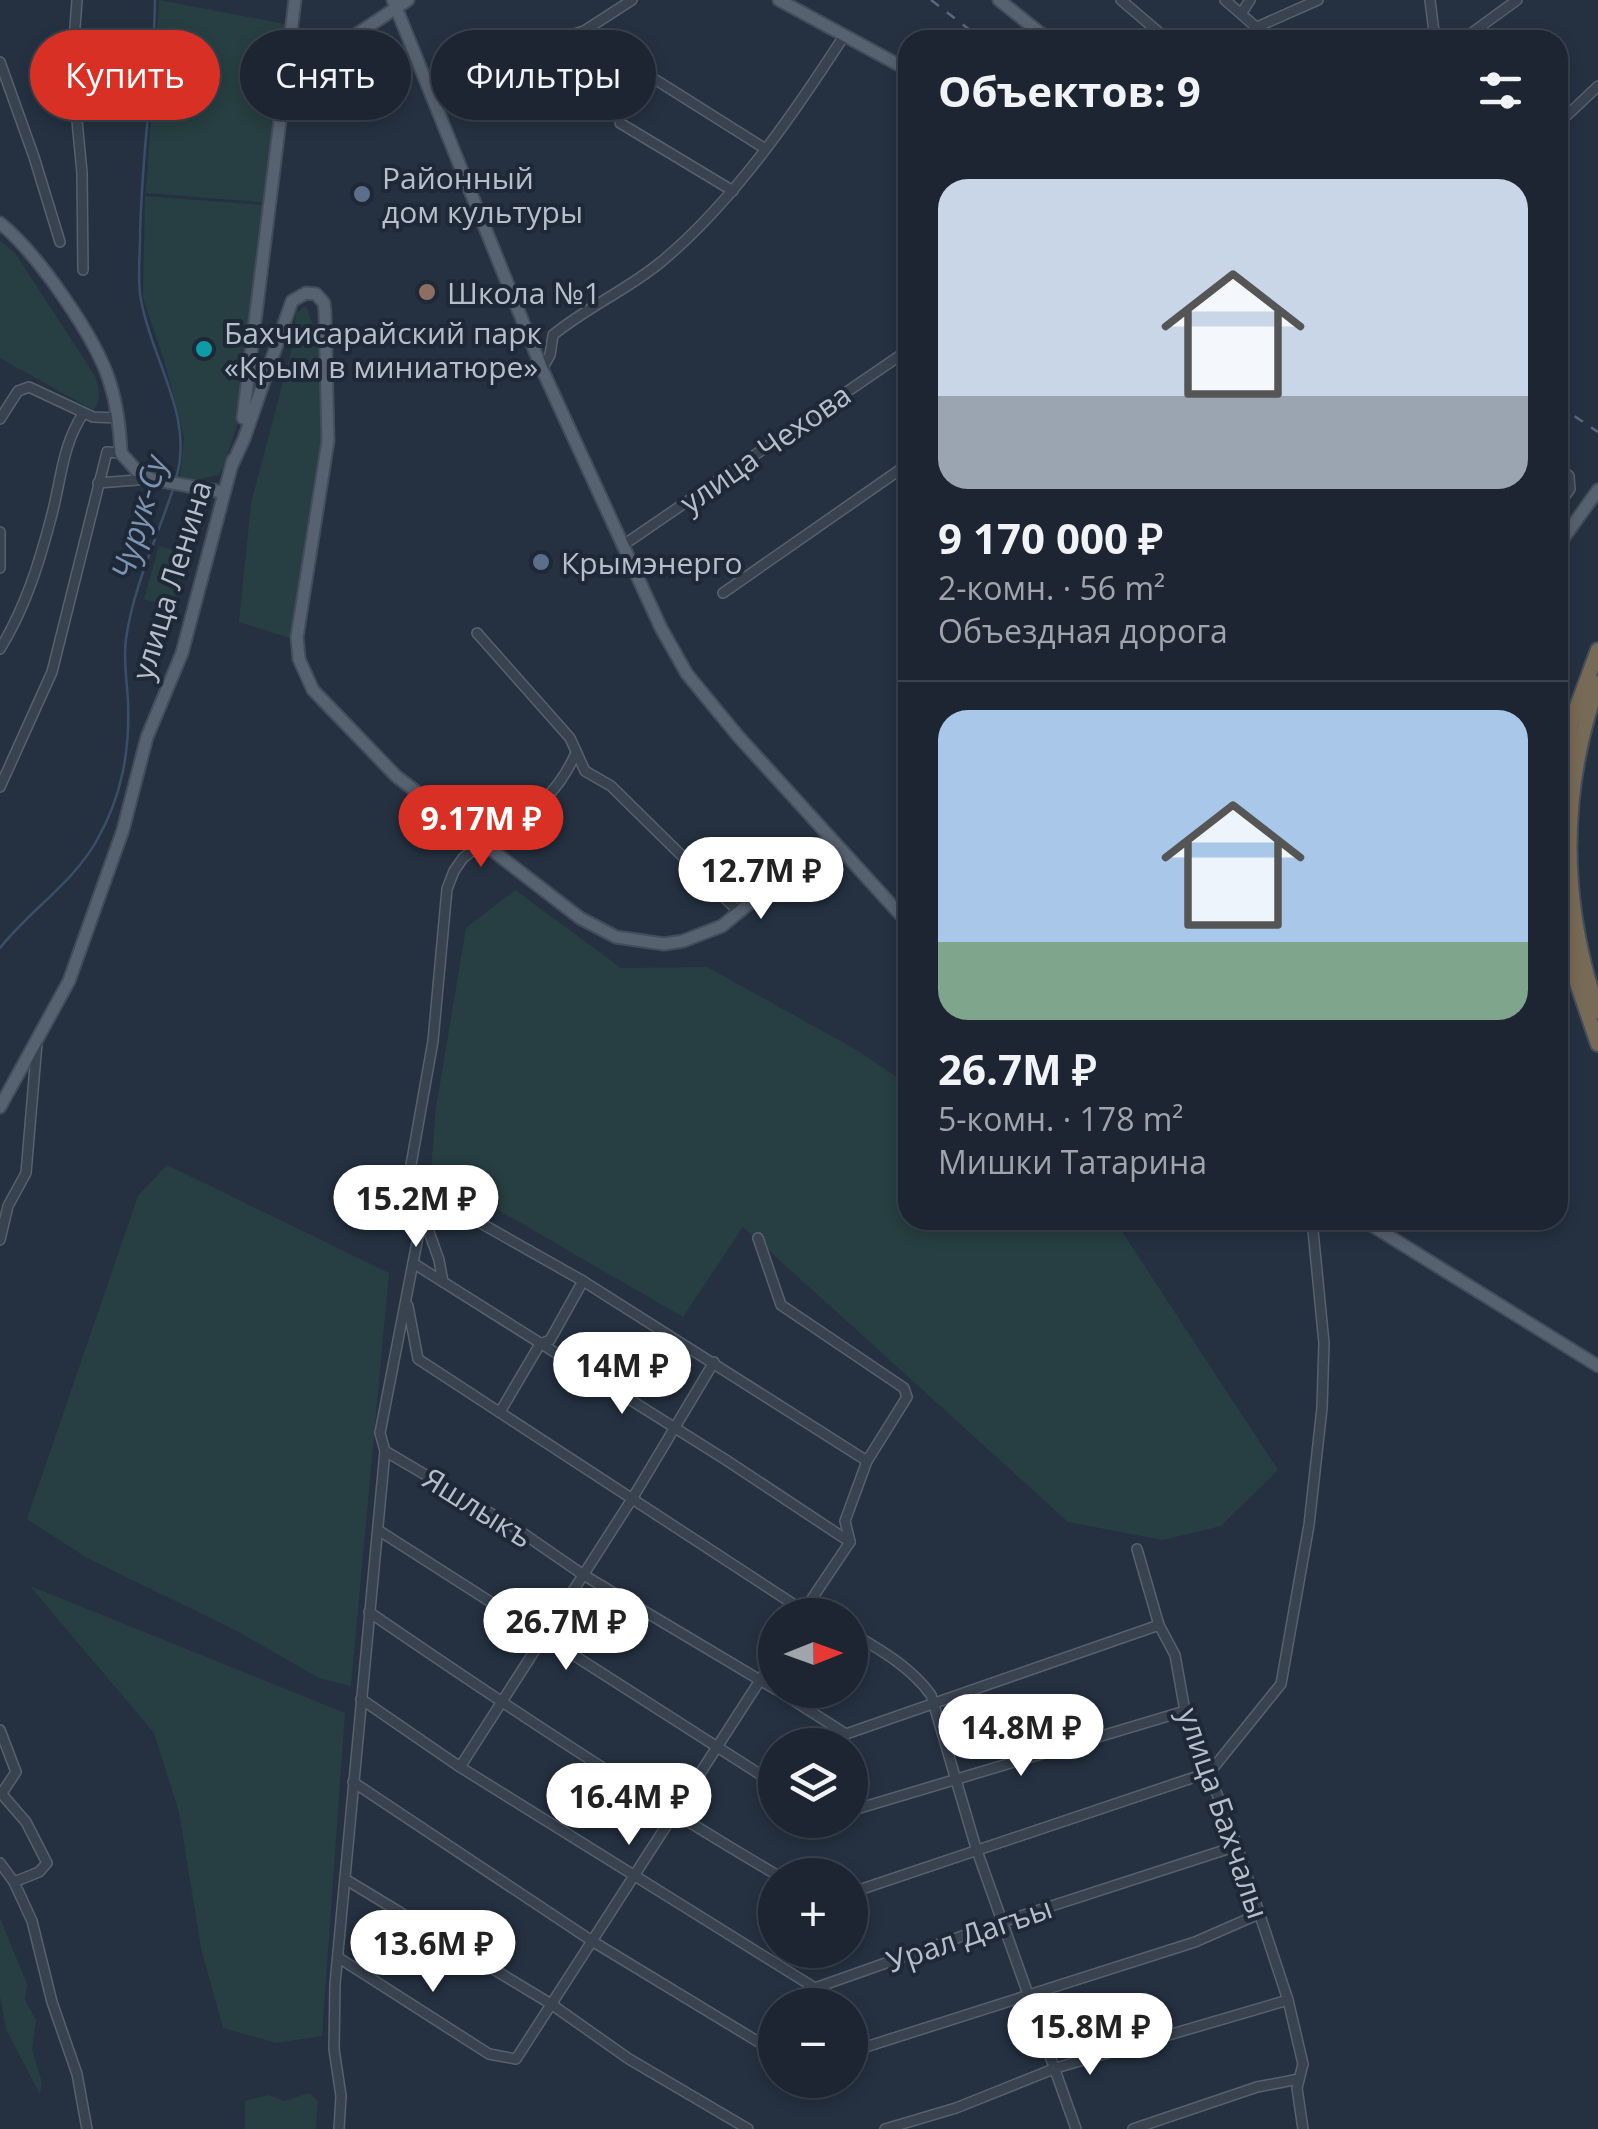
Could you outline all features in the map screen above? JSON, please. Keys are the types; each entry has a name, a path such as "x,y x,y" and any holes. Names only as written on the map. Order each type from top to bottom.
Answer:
{"highway":[{"path":"1568,741 1571,722 1598,650"},
{"path":"1598,682 1583,726 1570,790 1568,860 1577,932 1598,1011"},
{"path":"1568,940 1572,965 1598,1044"}],"main road":[{"name":"улица Ленина","path":"293,30 295,0"},
{"path":"359,30 394,4 408,0"},
{"path":"779,0 898,65"},
{"path":"999,0 1036,30"},
{"path":"394,4 542,369 661,628 687,674 898,911"},
{"name":"улица Ленина","path":"0,1107 69,981 122,830 147,737 182,653 246,407 282,120"},
{"path":"0,223 35,257 103,364 118,418 122,453 137,472 151,479 222,492"},
{"path":"232,465 292,301 306,293 316,294 324,303 330,417 300,612 299,659 314,690 338,719 396,776 580,918 626,940 664,944 683,941 722,926 829,838"},
{"path":"1568,532 1598,490"},
{"path":"1378,1230 1598,1366"}],"street":[{"path":"77,0 72,68 82,172 83,270"},
{"path":"586,30 632,0"},
{"path":"1121,0 1156,30"},
{"path":"1225,0 1260,30"},
{"path":"1241,14 1250,0"},
{"path":"1254,30 1318,0"},
{"path":"1430,0 1433,30"},
{"path":"1476,30 1517,0"},
{"path":"542,369 554,336 584,312 630,287 689,238 733,191 844,36"},
{"path":"0,62 60,242"},
{"path":"656,80 764,148"},
{"path":"1568,114 1598,86"},
{"path":"620,123 733,191"},
{"name":"улица Чехова","path":"622,546 898,357"},
{"path":"0,419 18,392 29,387 83,414 118,418"},
{"path":"0,649 27,598 51,518 69,434 83,414"},
{"path":"0,787 52,672 106,452 122,453"},
{"path":"723,594 898,471"},
{"path":"98,483 151,479"},
{"path":"0,532 0,568"},
{"path":"478,633 570,738 585,771 611,786 740,912"},
{"path":"443,1282 410,1165 435,1026 448,890 454,871 481,843 496,838 545,802 566,776 575,755"},
{"path":"566,776 585,771"},
{"path":"0,1240 8,1206 26,1173 36,1043"},
{"path":"415,1186 583,1282 867,1461"},
{"path":"338,2129 335,1984 385,1451 380,1433 421,1210"},
{"path":"868,1887 1210,1772 1281,1684 1309,1525 1322,1408 1324,1343 1313,1230"},
{"path":"758,1238 782,1305 904,1388 907,1397 867,1461 845,1521 850,1542 813,1598"},
{"path":"413,1263 850,1542"},
{"path":"500,1412 540,1344 550,1340 583,1282"},
{"path":"407,1298 418,1359"},
{"path":"396,1344 780,1598"},
{"path":"460,1767 632,1499 714,1362"},
{"name":"Яшлыкъ","path":"385,1451 758,1678"},
{"path":"378,1530 758,1774"},
{"name":"улица Бахчалы","path":"1137,1549 1159,1624 1175,1656 1185,1711 1237,1846 1288,2000 1304,2064 1299,2079 1298,2110 1302,2129"},
{"path":"370,1612 500,1703 758,1864"},
{"name":"Яшлыкъ","path":"806,1708 846,1734 1159,1624"},
{"path":"868,1643 922,1682 932,1695 976,1848 1076,2129"},
{"path":"339,1958 489,2054 516,2060 758,1684"},
{"name":"Урал Дагъы","path":"360,1700 634,1877 816,1988 1002,1922 1237,1846"},
{"path":"868,1805 1185,1711"},
{"path":"0,1730 16,1772 1,1792 26,1822 47,1863 39,1872 14,1882"},
{"path":"353,1782 592,1941 758,2042"},
{"path":"0,1863 14,1882 32,1921 52,2002 78,2074 86,2129"},
{"path":"345,1879 551,2004 628,2059 748,2129"},
{"path":"868,2046 1195,1942 1259,1914"},
{"path":"885,2129 956,2108 1056,2068 1288,2000"},
{"path":"1133,2129 1256,2087 1299,2079"}],"green space":[{"path":"159,0 285,24 284,30 240,30 240,120 277,120 270,203 146,193 151,120 220,120 220,30 157,30"},
{"name":"Бахчисарайский парк «Крым в миниатюре»","path":"145,196 264,205 239,419 219,475 195,480 180,477 184,437 143,298"},
{"path":"0,241 15,253 95,376 99,397 93,410 0,358"},
{"path":"306,306 323,353 325,421 290,638 239,622 251,503 293,344 296,313"},
{"path":"159,546 188,554 172,607 144,599"},
{"path":"515,890 621,968 707,967 855,1049 898,1078 898,1230 1121,1230 1278,1470 1221,1526 1163,1540 1068,1522 743,1227 683,1317 431,1171 436,1108 466,928"},
{"path":"167,1165 389,1273 351,1686 319,1678 233,1629 87,1558 27,1519 138,1196"},
{"path":"30,1586 345,1713 322,2036 276,2043 223,2028 201,1948 179,1812 154,1733"},
{"path":"0,1918 27,1984 25,2000 36,2020 32,2049 42,2083 40,2094 6,2029 0,1996"},
{"path":"309,2093 318,2101 316,2129 245,2129 245,2101 268,2095 284,2101"}],"waterway":[{"name":"Чурук-Су","path":"155,0 139,285 146,322 176,410 180,433 176,478"},
{"name":"Чурук-Су","path":"0,948 76,870 113,807 128,738 125,654 129,620 174,486"}],"railway":[{"path":"931,0 970,30"},
{"path":"1568,412 1598,432"}],"place":[{"name":"Районный дом культуры","path":"362,194"},
{"name":"Школа №1","path":"427,292"},
{"name":"Бахчисарайский парк «Крым в миниатюре»","path":"204,349"},
{"name":"Крымэнерго","path":"541,562"}]}
